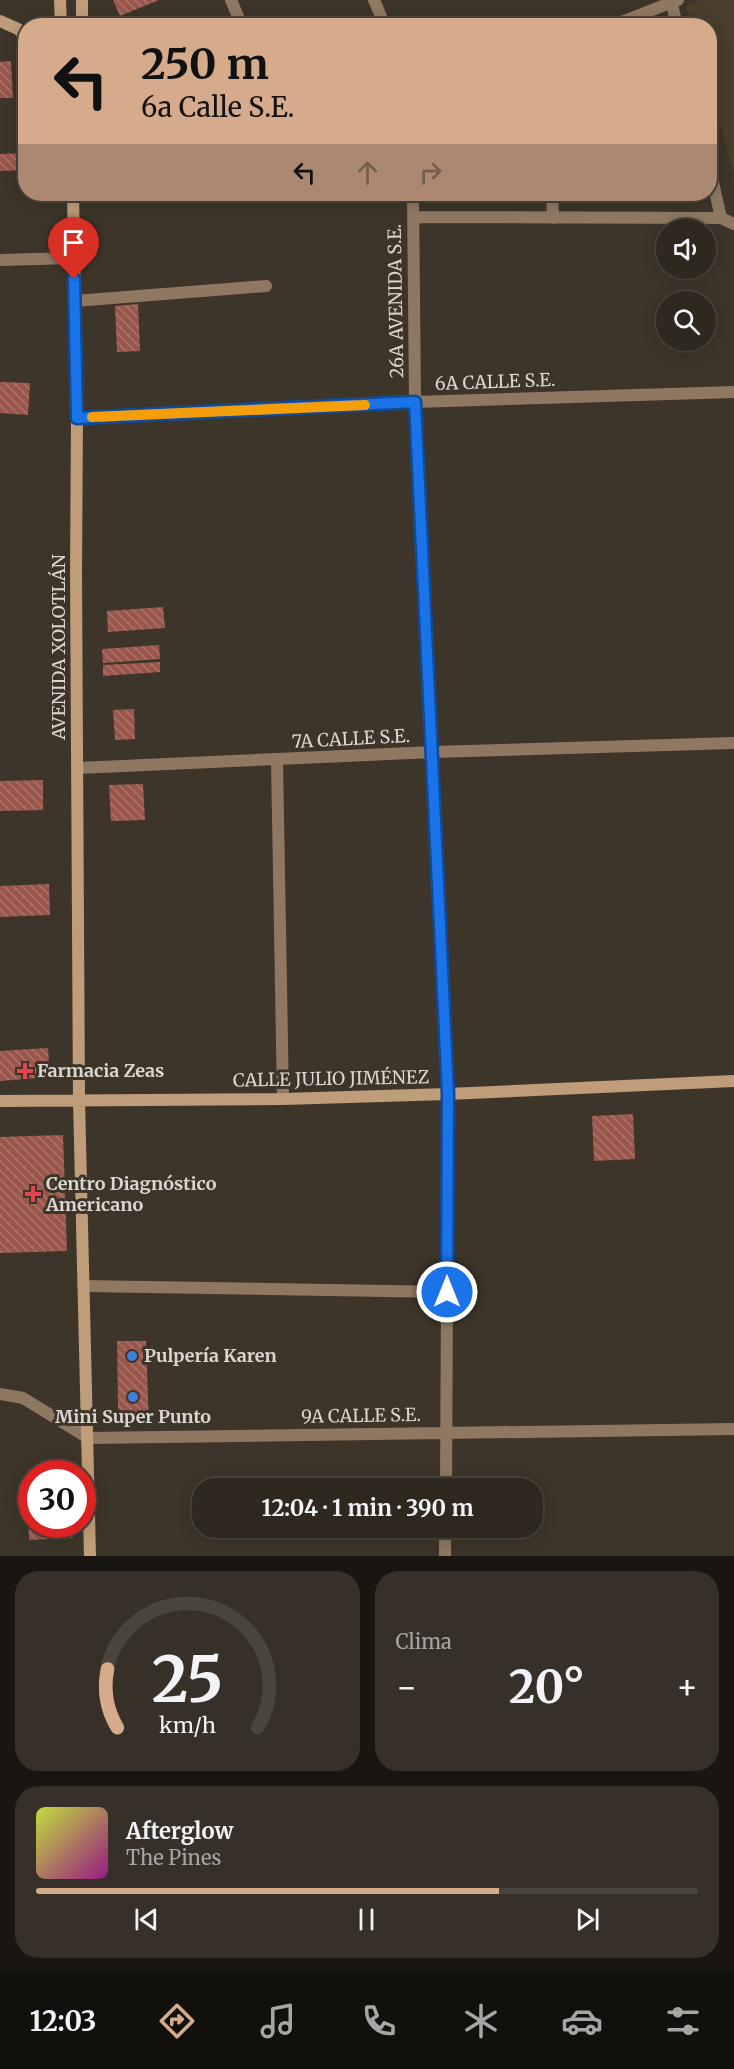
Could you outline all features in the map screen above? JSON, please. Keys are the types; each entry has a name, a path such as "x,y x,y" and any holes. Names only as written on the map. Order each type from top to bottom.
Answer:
{"main road":[{"path":"60,0 61,18"},
{"path":"82,0 82,18"},
{"path":"0,21 18,29"},
{"name":"AVENIDA XOLOTLÁN","path":"73,201 77,418 79,1100 90,1556"},
{"name":"CALLE JULIO JIMÉNEZ","path":"0,1101 283,1099 734,1081"}],"street":[{"path":"231,0 239,18"},
{"path":"374,0 382,18"},
{"path":"631,18 673,1 676,18"},
{"path":"717,200 721,218"},
{"name":"26A AVENIDA S.E.","path":"413,201 415,402 448,1094 446,1478"},
{"path":"552,201 553,218"},
{"path":"413,217 721,218 734,224"},
{"path":"0,260 73,258"},
{"path":"75,301 266,286"},
{"name":"6A CALLE S.E.","path":"77,418 415,402 734,392"},
{"name":"7A CALLE S.E.","path":"78,768 433,752 734,744"},
{"path":"277,760 283,1099"},
{"path":"83,1286 447,1292"},
{"path":"0,1395 22,1398 88,1438"},
{"name":"9A CALLE S.E.","path":"88,1438 734,1429"},
{"path":"445,1538 445,1556"}],"shaded area":[{"path":"701,0 734,0 734,173 717,113 717,18 690,18 686,6"}],"building":[{"path":"113,0 159,0 120,16"},
{"path":"11,61 13,98 0,98 0,62"},
{"path":"18,153 18,170 0,171 0,154"},
{"path":"138,304 140,351 117,352 115,306"},
{"path":"0,382 30,383 28,415 0,413"},
{"path":"163,607 165,628 108,632 107,611"},
{"path":"159,645 160,659 103,663 102,649"},
{"path":"160,662 160,672 103,676 103,665"},
{"path":"134,709 135,739 115,740 113,710"},
{"path":"43,780 43,810 0,811 0,781"},
{"path":"143,784 145,820 111,821 109,785"},
{"path":"49,884 50,915 0,917 0,886"},
{"path":"48,1048 50,1077 0,1081 0,1051"},
{"path":"633,1114 635,1159 594,1161 592,1116"},
{"name":"Centro Diagnóstico Americano","path":"63,1135 67,1251 0,1253 0,1137"},
{"path":"117,1341 146,1341 149,1425 123,1417 120,1413"},
{"path":"29,1538 73,1538 29,1540"}],"slow traffic":[{"path":"92,417 365,405"}],"place":[{"name":"Farmacia Zeas","path":"25,1071"},
{"name":"Centro Diagnóstico Americano","path":"33,1194"},
{"name":"Pulpería Karen","path":"132,1356"},
{"name":"Mini Super Punto","path":"133,1397"}],"route":[{"path":"74,279 77,418 415,402 448,1094 447,1292"}]}
